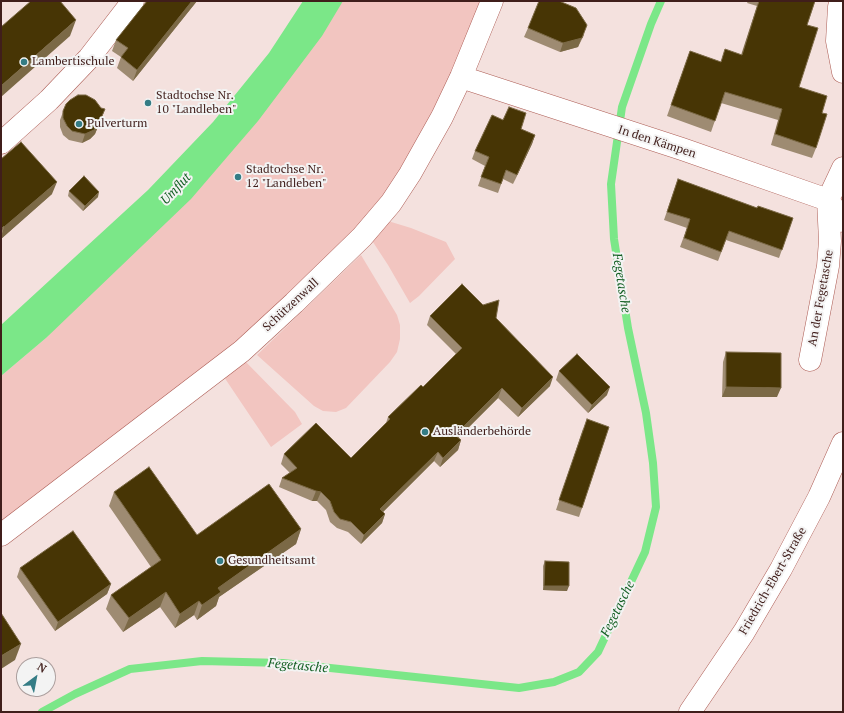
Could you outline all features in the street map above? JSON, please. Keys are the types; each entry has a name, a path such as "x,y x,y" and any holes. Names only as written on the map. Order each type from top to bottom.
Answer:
{"street":[{"path":"1,143 49,100 89,58 133,1"},
{"name":"Schützenwall","path":"1,535 242,351 362,237 392,203 442,117 461,77 492,1"},
{"path":"841,1 839,7 836,41 843,72"},
{"name":"In den Kämpen","path":"461,77 682,149 828,200"},
{"name":"An der Fegetasche","path":"810,360 828,266 830,241 828,200 843,168"},
{"path":"828,200 843,221"},
{"name":"Friedrich-Ebert-Straße","path":"690,712 744,632 781,570 819,497 843,443"}],"shaded area":[{"path":"342,1 485,1 443,99 408,161 368,217 207,375 1,521 1,376 46,338"},
{"path":"388,221 411,228 446,242 455,259 419,296 410,303 371,239"},
{"path":"361,255 397,315 400,325 400,339 397,352 390,362 346,408 336,412 323,411 314,406 257,355"},
{"path":"242,358 295,412 302,424 271,447 224,377"}],"water":[{"name":"Umflut","path":"303,1 343,1 322,36 258,121 191,199 46,338 1,376 1,325 148,190 213,122 269,53"}],"building":[{"path":"31,1 60,1 76,20 1,86 1,27"},
{"path":"147,1 192,1 137,70 121,57 128,48 116,40"},
{"path":"539,1 559,1 576,8 587,25 582,38 563,43 528,28"},
{"path":"759,1 815,1 807,25 818,28 799,87 827,96 822,113 827,114 816,148 775,134 782,109 725,92 715,121 671,105 690,51 721,62 725,49 742,55"},
{"name":"Pulverturm","path":"78,95 86,95 95,100 101,108 105,109 98,125 94,130 85,134 72,131 67,126 63,118 63,111 66,104"},
{"path":"509,107 526,113 521,129 535,135 517,175 506,170 501,184 481,177 489,157 475,151 492,115 503,120"},
{"path":"21,142 57,182 1,229 1,159"},
{"path":"84,176 99,192 85,206 69,191"},
{"path":"678,179 757,208 758,206 793,218 782,250 729,231 721,252 684,238 690,219 667,212"},
{"path":"462,284 483,305 499,300 496,318 553,377 522,408 502,388 455,435 461,440 443,458 438,452 380,509 385,514 364,535 351,522 340,519 334,512 330,501 321,492 282,478 297,468 284,454 316,423 351,458 390,419 388,417 421,385 423,387 462,348 430,316"},
{"path":"726,352 781,353 781,388 726,387"},
{"path":"577,354 610,387 592,405 559,371"},
{"path":"587,419 609,427 582,508 559,500"},
{"path":"149,467 197,535 269,484 301,529 218,588 221,592 202,605 199,601 180,614 166,592 129,618 111,595 161,560 114,492"},
{"path":"73,531 111,584 58,622 20,568"},
{"path":"545,561 569,562 569,586 544,586"},
{"path":"1,613 21,644 1,656"}],"waterway":[{"name":"Fegetasche","path":"42,712 75,694 130,669 202,661 283,663 519,688 554,682 579,672 598,652 645,552 656,507 653,463 646,413 628,328 614,239 611,184 622,107 651,24 661,1"}],"place":[{"name":"Lambertischule","path":"24,62"},
{"name":"Stadtochse Nr. 10 \"Landleben\"","path":"148,103"},
{"name":"Pulverturm","path":"79,124"},
{"name":"Stadtochse Nr. 12 \"Landleben\"","path":"238,177"},
{"name":"Ausländerbehörde","path":"425,432"},
{"name":"Gesundheitsamt","path":"220,561"}]}
